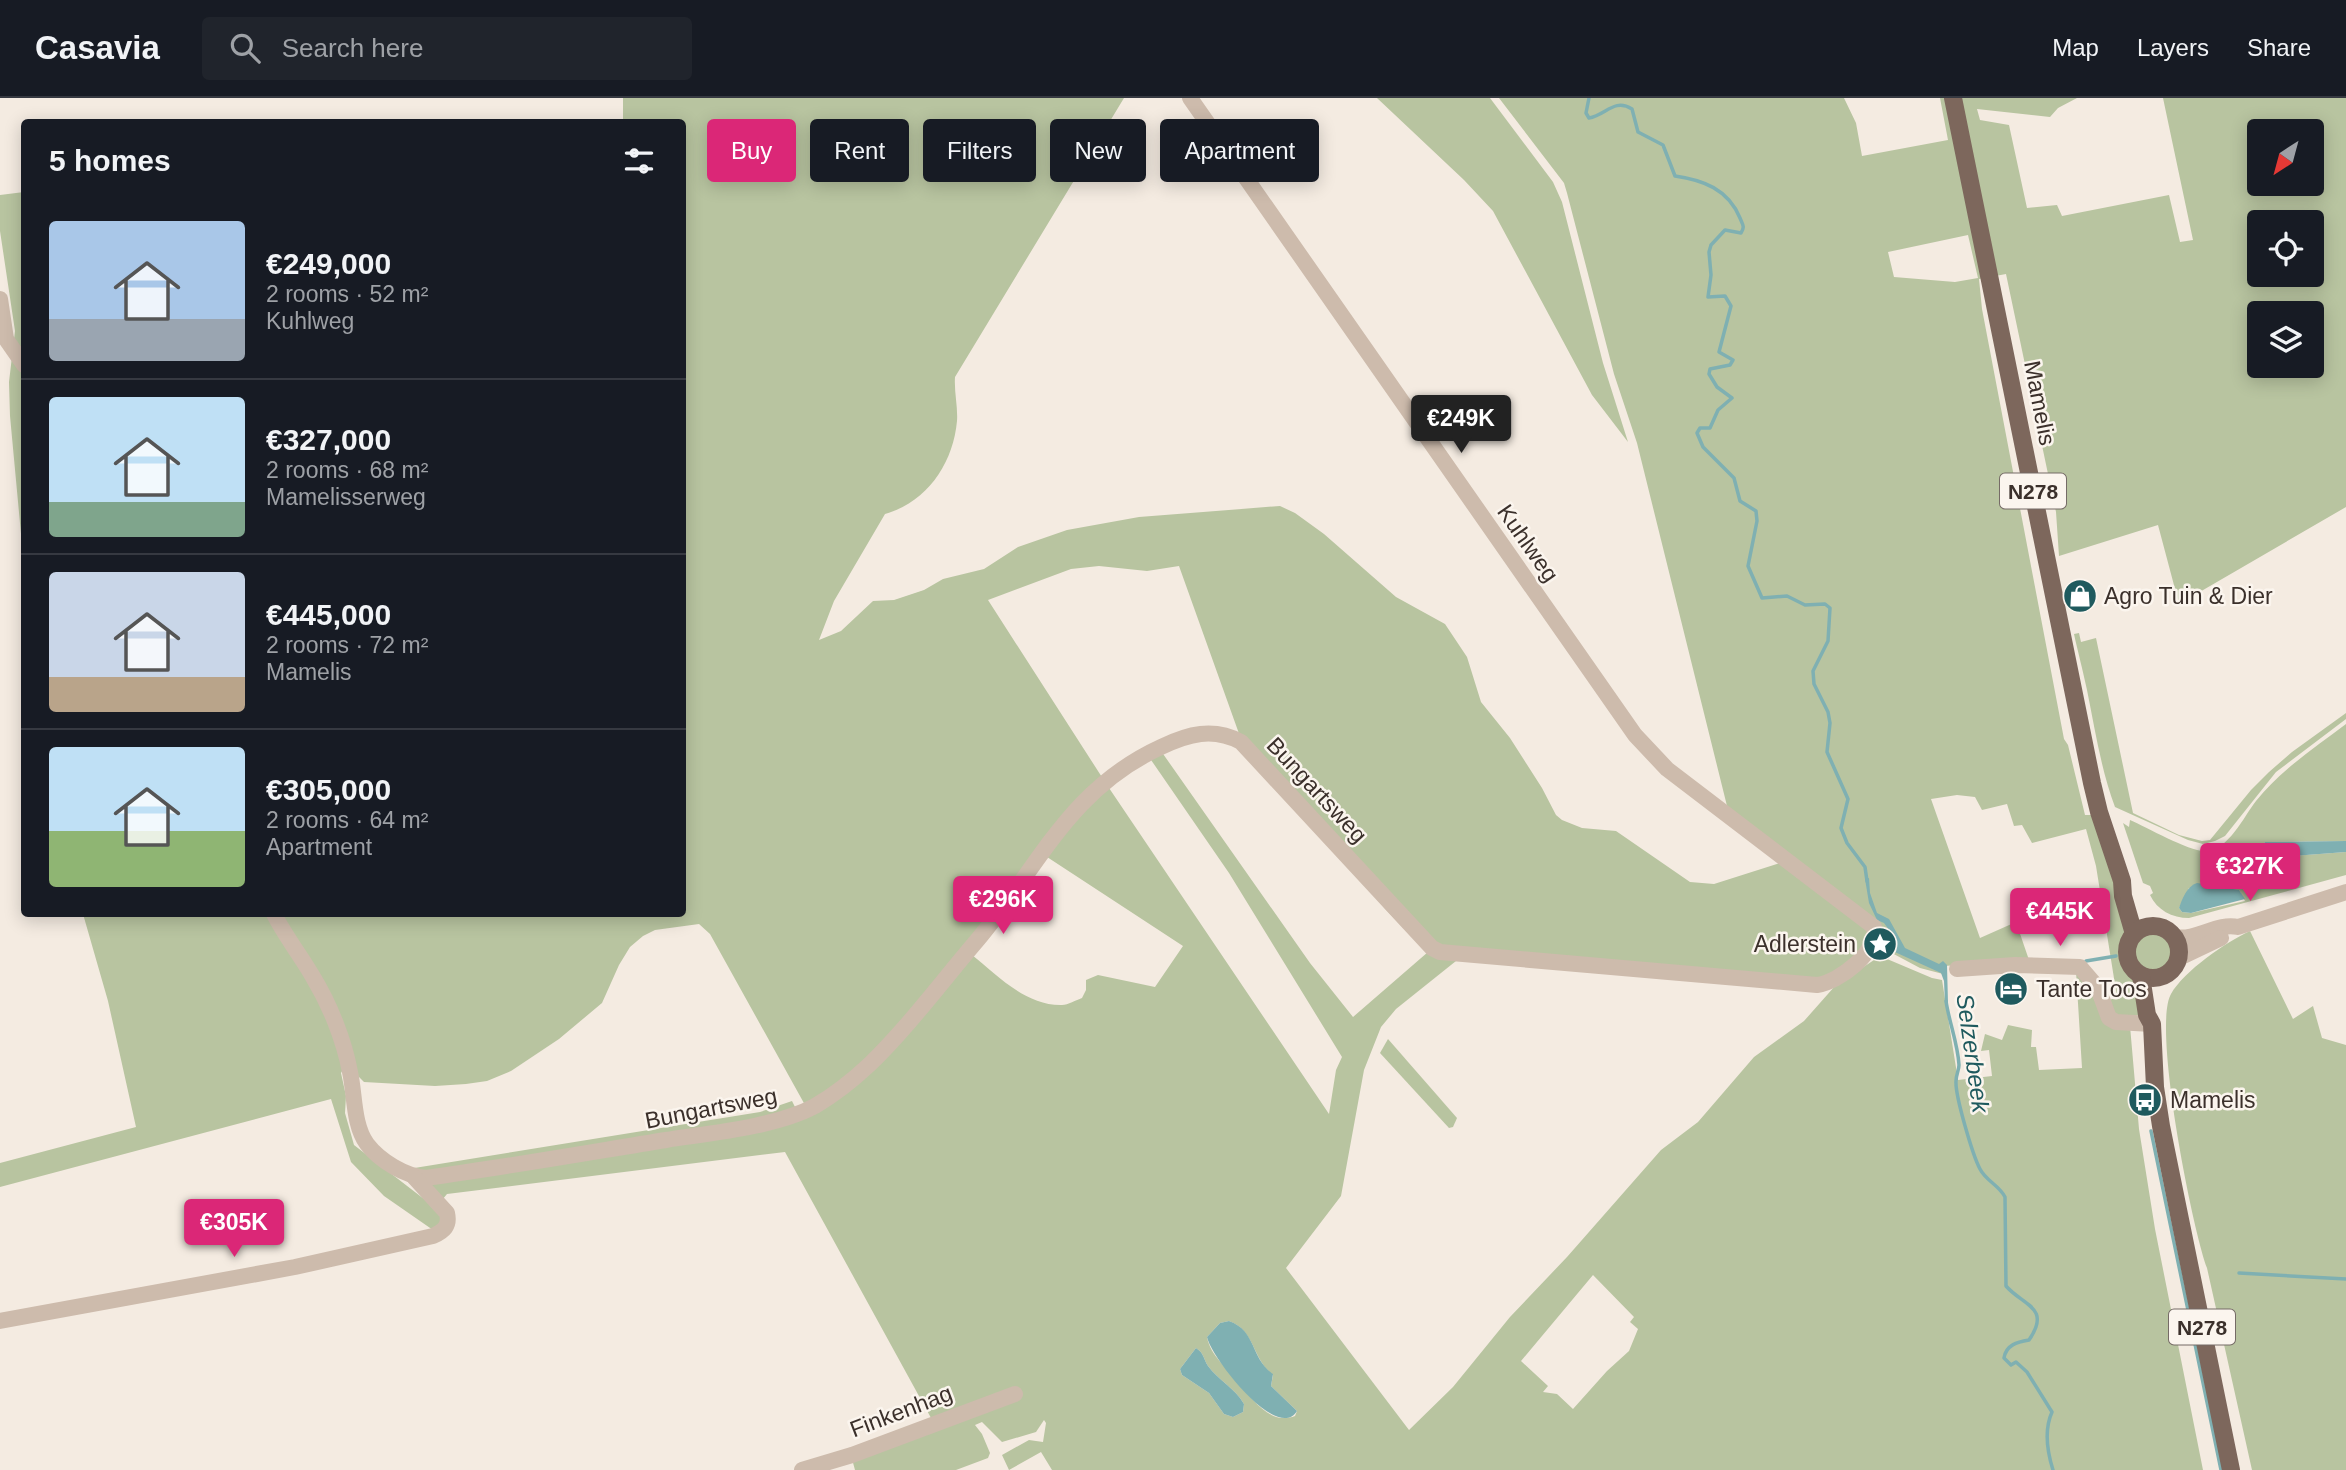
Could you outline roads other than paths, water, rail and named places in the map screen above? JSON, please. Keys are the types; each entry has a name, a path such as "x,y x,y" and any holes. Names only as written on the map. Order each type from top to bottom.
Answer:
{"main road":[{"name":"Mamelis","path":"1953,98 2096,802 2122,881 2123,897 2134,933"},
{"name":"Mamelis","path":"2122,881 2153,926"},
{"path":"2134,933 2153,926"},
{"name":"N278","path":"2153,926 2165,928 2175,937"},
{"name":"N278","path":"2134,933 2128,945 2127,958 2141,975 2147,1015 2152,1024"},
{"path":"2175,937 2179,958"},
{"name":"N278","path":"2179,958 2172,970 2162,977 2152,1024 2159,1114 2231,1470"},
{"path":"2141,975 2162,977"}],"street":[{"name":"Kuhlweg","path":"1191,98 1635,735 1667,769 1874,927 1874,934 1863,957"},
{"path":"0,299 6,339 21,361"},
{"name":"Bungartsweg","path":"414,1177 499,1168 705,1134 773,1121 815,1106 867,1066 894,1040 974,944 1031,865 1087,796 1132,762 1193,734 1221,734 1241,742 1432,948 1440,952 1817,985 1835,978 1863,957"},
{"path":"2175,937 2192,938 2231,925 2238,927 2346,892"},
{"path":"0,1321 295,1267 433,1236 446,1228 449,1220 447,1213 414,1177 379,1155 361,1134 350,1069 336,1027 315,980 276,917"},
{"path":"2179,958 2235,932 2238,927"},
{"path":"1957,970 2015,965 2080,967 2098,988 2109,1018 2116,1022 2152,1024"},
{"name":"Finkenhag","path":"802,1470 852,1455 1016,1394"}],"water":[{"path":"2346,841 2346,852 2293,856 2277,862 2256,858 2265,842"},
{"path":"1869,878 1870,893 1877,913 1889,919 1905,948 1939,964 1943,961 1947,965 1948,1003 1945,1003 1941,973 1886,948 1892,934 1884,923 1877,920 1869,903 1865,879"},
{"path":"2197,883 2239,890 2245,899 2191,913 2182,912 2179,908 2183,897 2190,887"},
{"path":"1229,1321 1244,1331 1260,1360 1273,1374 1271,1386 1297,1411 1288,1418 1275,1416 1261,1407 1246,1394 1220,1362 1207,1337 1220,1323"},
{"path":"1196,1348 1212,1371 1240,1398 1244,1404 1243,1412 1233,1417 1224,1414 1209,1393 1182,1375 1180,1369"}],"waterway":[{"name":"Selzerbeek","path":"1589,98 1586,113 1589,118 1615,106 1632,109 1638,132 1663,145 1675,176 1705,183 1722,193 1735,208 1743,224 1741,233 1725,230 1711,245 1709,252 1711,275 1708,297 1725,296 1731,306 1719,352 1733,360 1730,365 1710,369 1709,374 1717,387 1732,398 1718,410 1710,428 1700,428 1697,433 1703,447 1734,478 1740,501 1756,511 1757,521 1748,566 1762,598 1787,596 1805,605 1825,604 1830,608 1828,641 1813,671 1814,684 1828,712 1830,723 1827,752 1848,799 1841,828 1847,843 1865,867 1867,881"},
{"path":"2086,961 2116,956"},
{"name":"Selzerbeek","path":"1946,1001 1959,1065 1956,1089 1969,1139 1983,1173 2005,1197 2006,1286 2036,1313 2035,1329 2029,1340 2010,1347 2004,1358 2011,1365 2016,1362 2027,1372 2052,1412 2047,1441 2053,1470"},
{"path":"2151,1131 2221,1470"},
{"path":"2239,1273 2346,1279"}],"place":[{"name":"Agro Tuin & Dier","path":"2080,596"},
{"name":"Adlerstein","path":"1880,944"},
{"name":"Tante Toos","path":"2011,989"},
{"name":"Mamelis","path":"2145,1100"}]}
